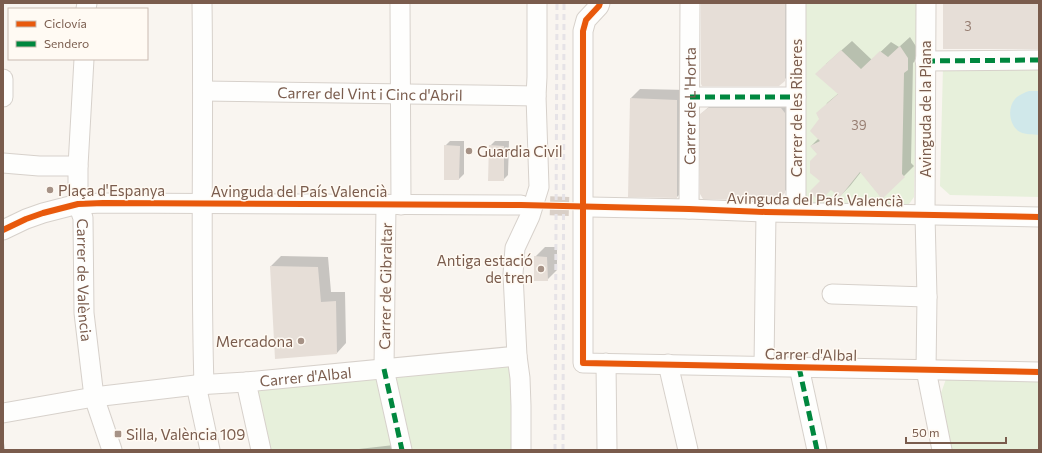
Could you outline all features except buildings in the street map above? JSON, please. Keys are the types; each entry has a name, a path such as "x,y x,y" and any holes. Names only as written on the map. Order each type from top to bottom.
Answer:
{"street":[{"path":"202,3 203,91 200,385 210,450"},
{"name":"Carrer de Gibraltar","path":"400,3 400,94 384,369 402,450"},
{"path":"521,450 521,397 512,274 515,248 530,216 539,187 536,96 537,3"},
{"path":"586,212 582,31 586,20 600,3"},
{"name":"Carrer de L'Horta","path":"689,209 690,3"},
{"name":"Carrer de les Riberes","path":"796,3 796,212"},
{"name":"Avinguda de la Plana","path":"926,3 924,215 927,297 926,370 942,450"},
{"name":"Carrer de València","path":"84,60 78,166 78,204 83,218 84,313 94,397 112,450"},
{"path":"925,61 1039,60"},
{"path":"3,79 3,97"},
{"name":"Carrer del Vint i Cinc d'Abril","path":"203,91 536,96"},
{"path":"690,97 796,97"},
{"path":"3,163 40,166 78,166"},
{"name":"Avinguda del País Valencià","path":"3,230 26,219 78,204 521,205"},
{"name":"Avinguda del País Valencià","path":"586,212 689,209 766,212 1039,217"},
{"name":"Avinguda del País Valencià","path":"586,212 702,219 714,218 725,210"},
{"name":"Carrer d'Albal","path":"586,212 583,363 1039,372"},
{"path":"764,366 766,212"},
{"path":"832,294 927,297"},
{"name":"Carrer d'Albal","path":"3,413 94,397 200,385 246,382 517,356"},
{"path":"606,363 606,450"},
{"path":"668,364 688,450"},
{"path":"799,367 817,450"},
{"path":"246,382 261,450"}],"green space":[{"path":"804,3 918,3 914,197 909,204 813,204 805,196"},
{"path":"943,67 1039,67 1039,197 950,195 940,186"},
{"path":"511,361 513,450 271,450 256,382"},
{"path":"946,379 1039,382 1039,450 951,450 941,393"}],"water":[{"path":"1029,91 1039,91 1039,135 1020,132 1013,126 1010,117 1012,103 1019,95"}],"tunnel":[{"path":"521,205 590,207"}],"railway":[{"path":"555,450 557,3"},
{"path":"563,450 564,3"}],"marked path":[{"path":"925,61 1039,60"},
{"path":"690,97 796,97"},
{"path":"799,367 817,450"},
{"path":"384,369 402,450"}],"cycle path":[{"path":"600,3 586,20 583,31 583,363 1039,372"},
{"path":"3,230 43,213 78,204 103,203 521,205 766,212 1039,217"}],"place":[{"name":"Guardia Civil","path":"469,151"},
{"name":"Plaça d'Espanya","path":"50,190"},
{"name":"Antiga estació de tren","path":"541,269"},
{"name":"Mercadona","path":"301,341"},
{"name":"Silla, València 109","path":"118,434"}]}
